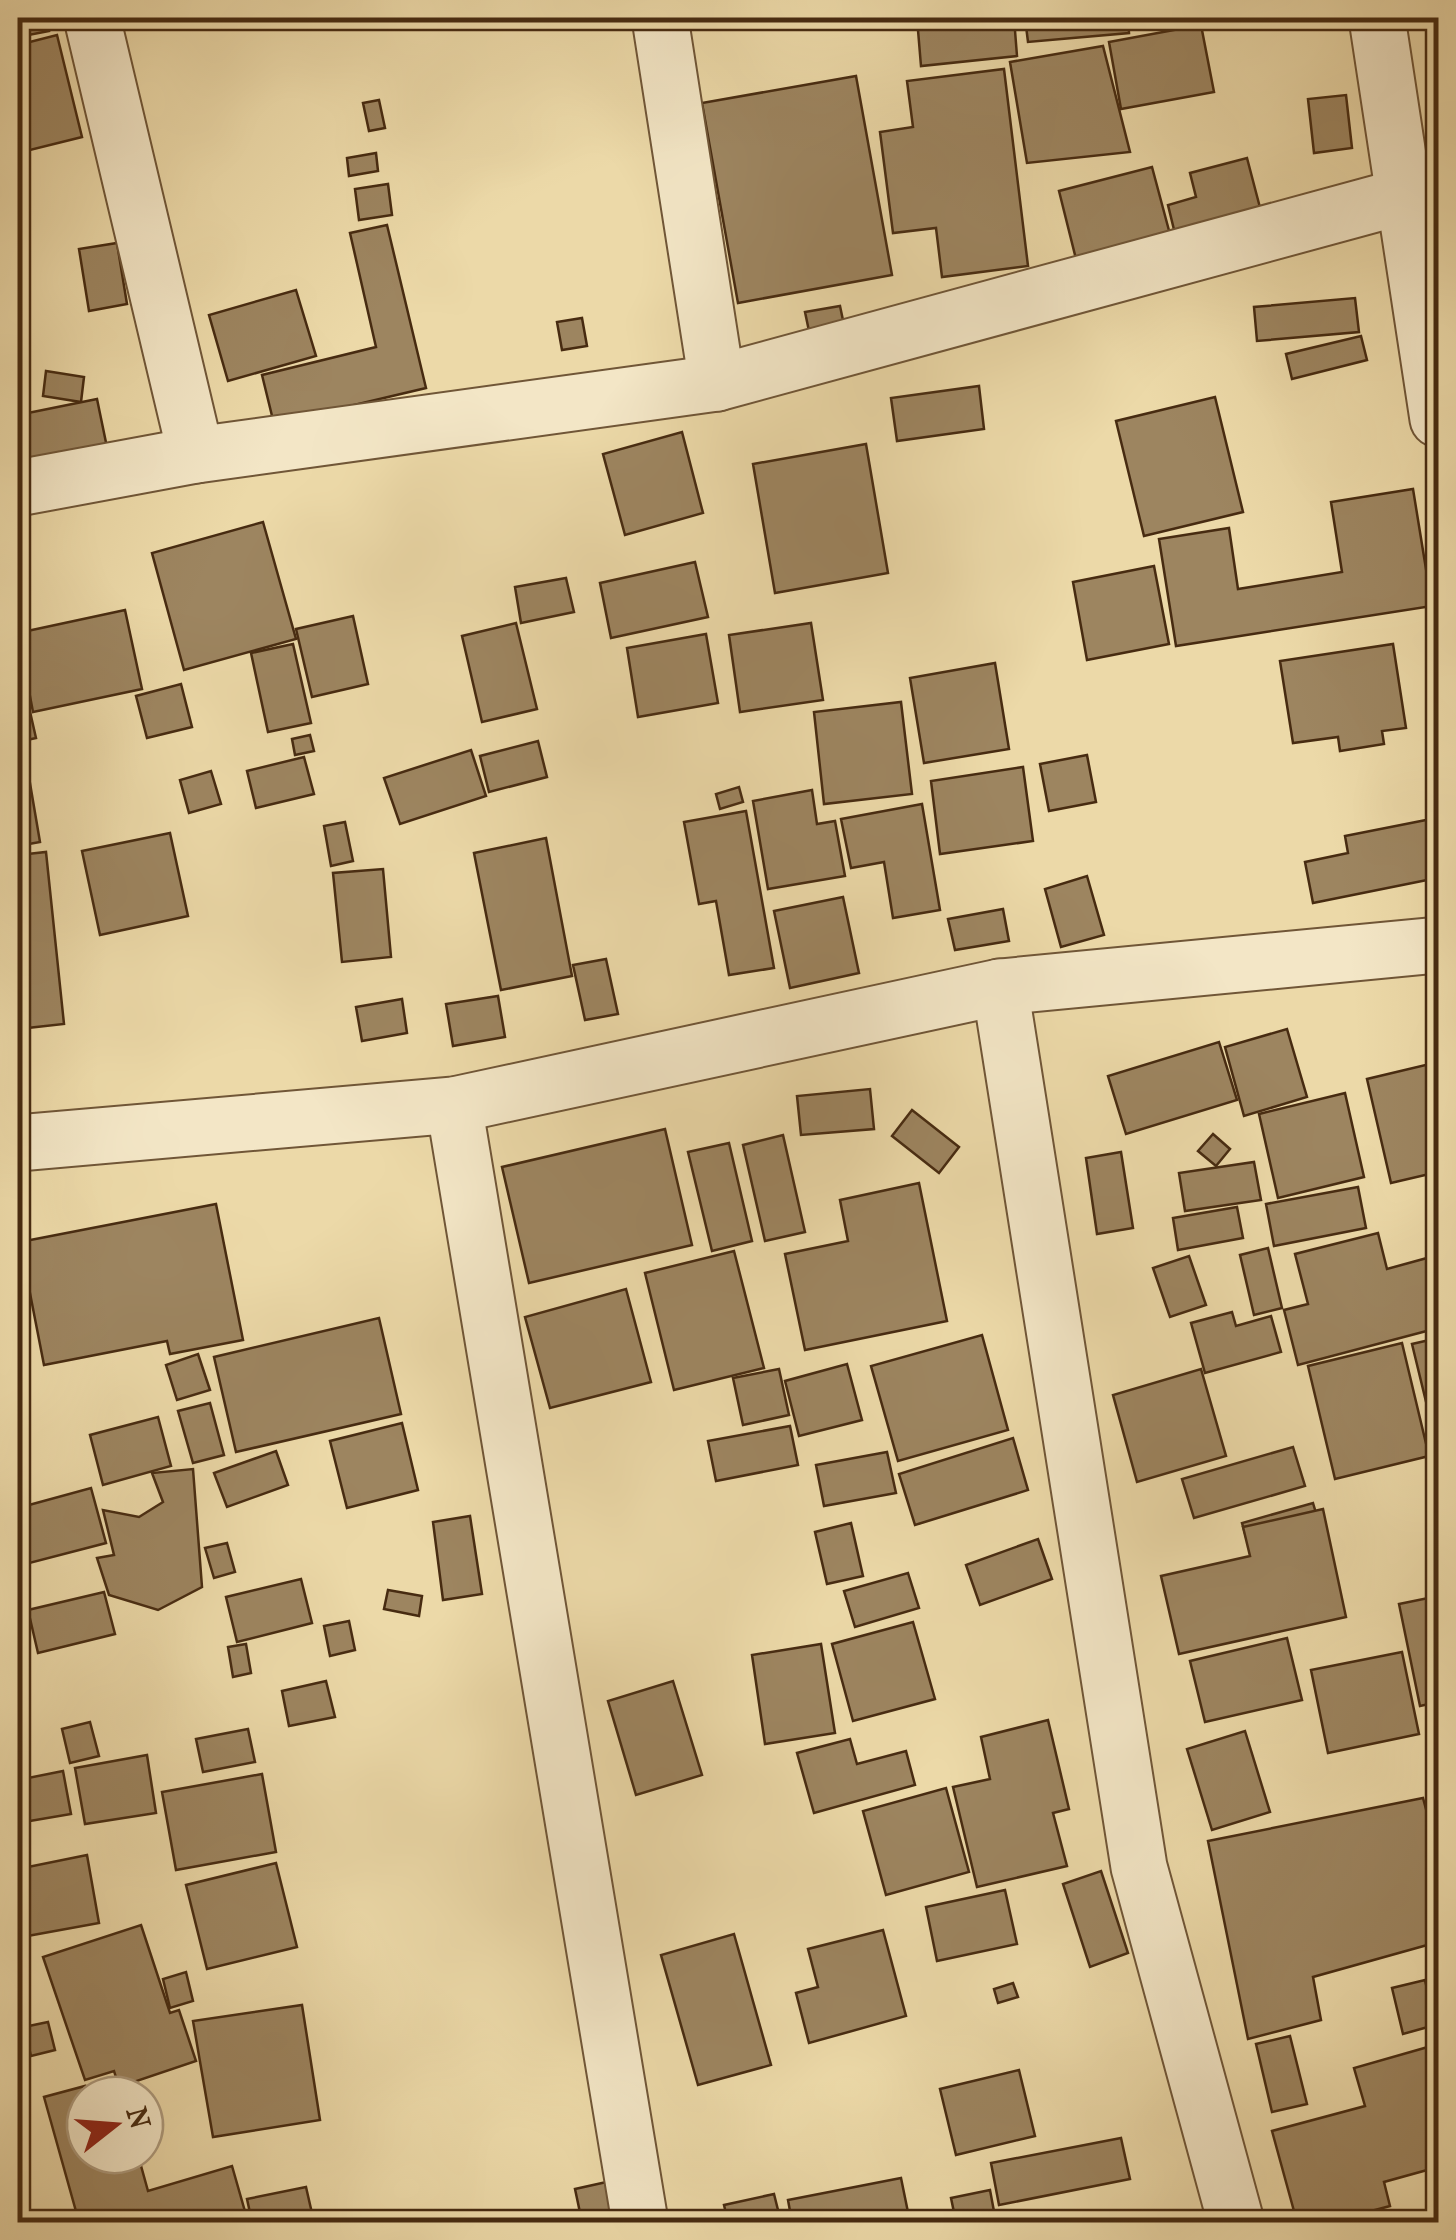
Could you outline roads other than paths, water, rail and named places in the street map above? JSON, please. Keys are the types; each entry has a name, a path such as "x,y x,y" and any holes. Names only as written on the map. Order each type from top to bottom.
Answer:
{"street":[{"path":"92,18 196,455"},
{"path":"660,18 718,383"},
{"path":"1377,18 1421,195 1438,419"},
{"path":"18,488 196,455 718,383 1421,195"},
{"path":"18,1142 454,1105 1000,986 1438,945"},
{"path":"1000,986 1140,1867 1236,2222"},
{"path":"454,1105 640,2222"}]}
